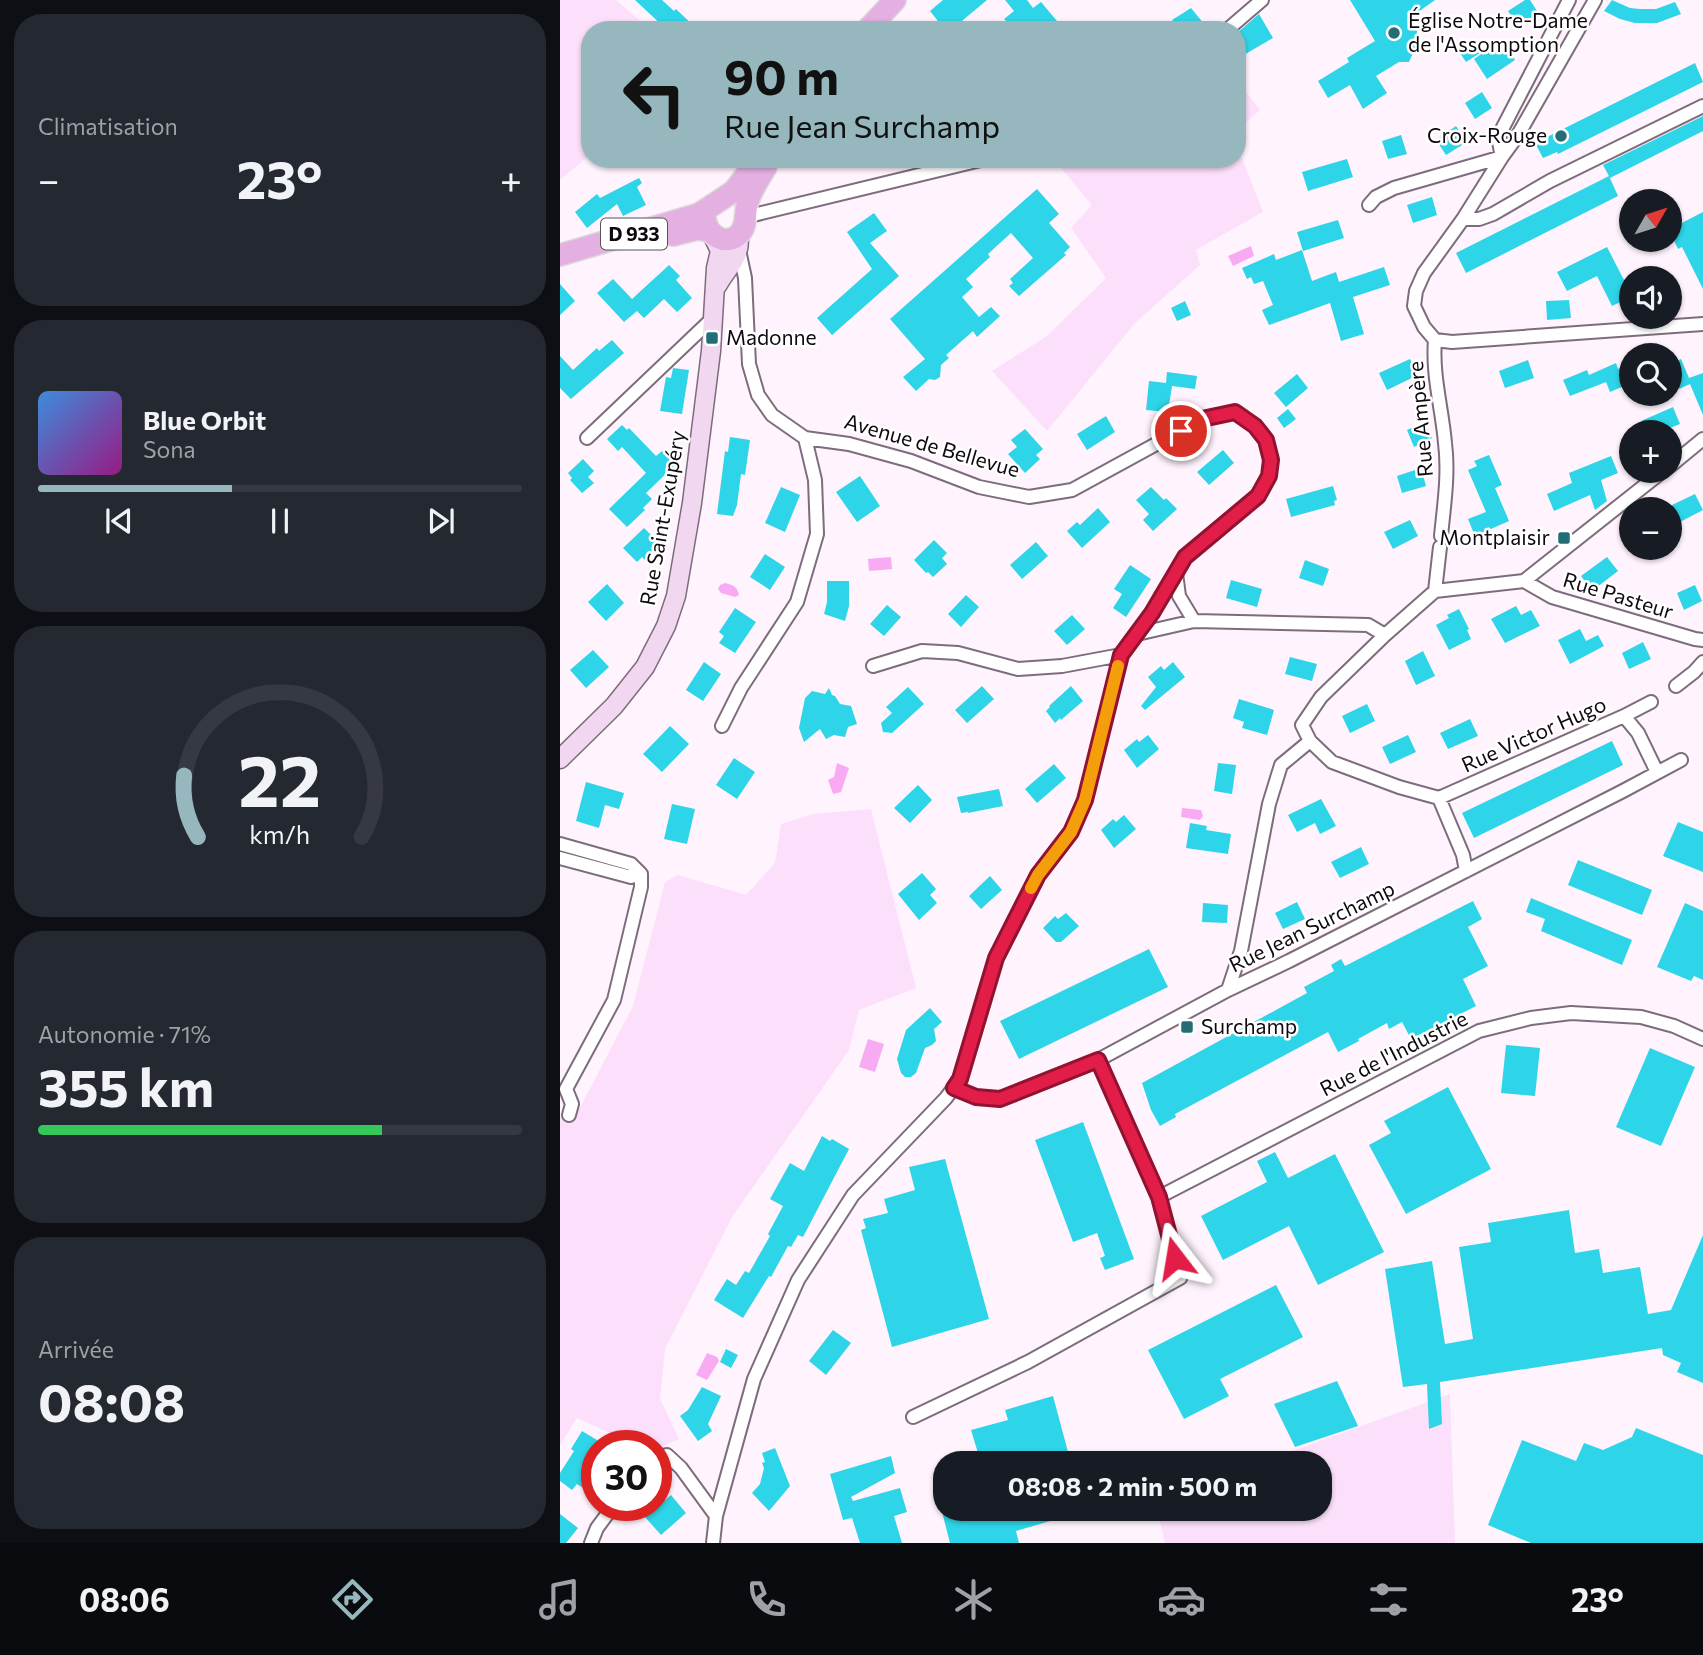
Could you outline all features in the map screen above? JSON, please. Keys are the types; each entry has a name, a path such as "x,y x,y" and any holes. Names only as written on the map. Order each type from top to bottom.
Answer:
{"main road":[{"path":"861,21 880,0"},
{"path":"875,21 895,0"},
{"name":"D 933","path":"717,232 734,191 751,168"},
{"path":"742,229 743,209 736,202 717,232 717,238 728,239 742,229 747,202 765,168"},
{"name":"D 933","path":"560,256 681,220 717,232"},
{"name":"D 933","path":"560,267 686,231 697,229 717,232"}],"street":[{"path":"1238,21 1262,0"},
{"path":"1502,157 1498,137 1569,0"},
{"path":"1595,0 1518,135 1424,273 1416,291 1415,306 1424,327 1435,340 1457,341 1703,324"},
{"path":"1463,219 1479,219 1493,214 1550,181 1703,106"},
{"path":"1368,205 1376,197 1394,188 1502,157"},
{"path":"742,229 954,168"},
{"name":"Rue Saint-Exupéry","path":"717,232 736,258 742,229"},
{"name":"Avenue de Bellevue","path":"713,1543 716,1516 754,1379 798,1280 852,1195 937,1108 960,1079 996,958 1038,875 1071,832 1085,800 1121,655 1185,557 1258,496 1269,476 1271,460 1266,440 1255,426 1235,412 1202,419 1072,490 1028,497 979,487 911,461 849,444 805,438 772,415 758,395 749,364 742,229"},
{"path":"717,232 745,288"},
{"name":"Rue Saint-Exupéry","path":"560,759 614,706 645,667 666,626 676,596 692,503 714,317 717,232"},
{"path":"587,438 714,317"},
{"name":"Rue Ampère","path":"1435,340 1433,359 1446,444 1447,479 1435,591"},
{"path":"722,726 741,688 797,603 804,580 817,534 815,480 805,438"},
{"path":"1682,456 1703,439"},
{"path":"1466,871 1463,855 1439,798 1399,787 1332,762 1310,741 1302,725 1321,697 1435,591 1524,581 1648,483"},
{"path":"1176,573 1179,596 1194,621"},
{"name":"Rue Pasteur","path":"1524,581 1552,597 1703,640"},
{"path":"1137,634 1194,621 1368,625 1385,635"},
{"path":"873,666 922,651 958,653 1018,669 1062,666 1121,655"},
{"path":"1676,686 1703,662"},
{"path":"1624,716 1651,702"},
{"name":"Rue Victor Hugo","path":"1439,798 1624,716 1638,733 1657,772"},
{"path":"1228,990 1241,951 1269,804 1281,765 1310,741"},
{"name":"Rue Jean Surchamp","path":"954,1088 976,1097 1000,1099 1098,1060 1228,990 1681,760"},
{"path":"560,844 631,864 641,874 641,887 614,1000 566,1089 572,1104 569,1115"},
{"path":"560,858 631,877 641,874"},
{"name":"Rue de l'Industrie","path":"1159,1197 1479,1031 1531,1018 1571,1013 1641,1017 1674,1026 1703,1039"},
{"path":"913,1417 1028,1362 1180,1278 1159,1197 1098,1060"},
{"path":"672,1459 716,1516"},
{"path":"591,1543 602,1521"}],"shaded area":[{"path":"560,0 616,0 640,21 581,21 581,162 560,180"},
{"path":"1246,92 1260,110 1246,122"},
{"path":"1246,168 1263,212 1196,250 1200,265 1135,323 1047,431 992,371 1047,336 1106,278 1071,228 1092,205 1062,169"},
{"path":"1251,246 1254,256 1233,266 1228,256"},
{"path":"891,557 892,569 869,571 868,559"},
{"path":"725,583 734,586 739,595 735,597 721,593 718,589"},
{"path":"837,763 849,768 841,792 833,794 828,780 834,777"},
{"path":"1182,808 1201,810 1203,816 1200,820 1181,817"},
{"path":"871,809 916,988 859,1010 849,1050 732,1217 665,1349 660,1399 679,1439 672,1442 672,1430 603,1430 577,1418 560,1445 560,1117 572,1123 633,1006 665,882 678,875 746,895 775,863 781,824 813,814"},
{"path":"868,1039 884,1044 875,1072 859,1067"},
{"path":"707,1353 717,1357 719,1361 707,1380 696,1375"},
{"path":"1450,1394 1455,1543 1165,1543 1160,1521 1332,1521 1332,1451 1292,1451"}],"building":[{"path":"635,0 662,0 689,21 657,21"},
{"path":"943,0 987,0 962,21 938,21 930,11"},
{"path":"1005,0 1027,0 1033,8 1041,2 1057,21 1004,19 1014,11"},
{"path":"1350,0 1435,0 1407,20 1417,31 1416,39 1421,48 1413,53 1409,62 1399,62 1376,76 1387,93 1363,109 1350,85 1328,98 1318,81 1349,62 1347,58 1375,41"},
{"path":"1525,0 1530,0 1539,14 1518,27 1508,11"},
{"path":"1612,0 1630,8 1640,9 1656,9 1675,2 1681,14 1657,23 1635,23 1604,11"},
{"path":"1191,8 1202,21 1173,21"},
{"path":"1259,14 1273,38 1246,54 1246,25"},
{"path":"1502,40 1515,60 1487,79 1474,59"},
{"path":"1472,41 1480,53 1466,62 1458,50"},
{"path":"1695,63 1703,82 1558,154 1557,152 1543,158 1535,143"},
{"path":"1482,92 1492,108 1475,119 1465,103"},
{"path":"1703,116 1703,131 1610,178 1603,165"},
{"path":"1456,126 1467,142 1446,155 1436,140"},
{"path":"1401,135 1407,154 1388,159 1382,141"},
{"path":"1347,159 1353,177 1308,191 1302,172"},
{"path":"1609,176 1618,196 1466,273 1456,253"},
{"path":"639,178 642,183 637,187 646,205 623,216 617,204 587,228 575,212 597,194 600,198"},
{"path":"1037,189 1059,214 1049,223 1070,247 1064,253 1066,255 1019,296 1009,286 1013,283 1010,279 1033,258 1011,233 966,279 973,287 962,297 979,317 991,307 1000,316 977,337 973,331 946,355 949,358 941,365 940,377 929,379 916,391 903,377 925,359 890,319"},
{"path":"1432,197 1437,215 1413,223 1407,205"},
{"path":"1703,212 1703,289 1682,247 1682,223"},
{"path":"874,213 887,231 870,243 899,276 832,335 817,318 872,269 847,232"},
{"path":"1338,220 1344,238 1303,251 1297,232"},
{"path":"1607,247 1619,270 1619,303 1612,306 1597,276 1567,291 1557,272"},
{"path":"1302,250 1312,281 1336,272 1339,282 1384,267 1390,285 1353,297 1364,334 1341,341 1330,303 1269,325 1262,310 1273,305 1263,281 1254,284 1251,277 1247,279 1242,268 1274,254 1276,260"},
{"path":"669,265 680,276 676,280 692,298 677,312 664,299 644,318 637,311 624,322 597,293 613,279 632,299"},
{"path":"560,284 575,301 560,315"},
{"path":"1569,300 1571,318 1547,320 1546,301"},
{"path":"1185,301 1191,315 1177,321 1171,308"},
{"path":"612,340 624,353 571,399 560,388 560,356 573,370 597,348 599,351"},
{"path":"1410,359 1418,375 1387,390 1379,373"},
{"path":"1528,360 1534,378 1505,388 1499,371"},
{"path":"1682,361 1689,378 1703,373 1703,415 1690,384 1682,388"},
{"path":"1616,363 1619,369 1619,388 1610,392 1606,382 1570,396 1563,380 1587,370 1589,375"},
{"path":"673,368 689,370 682,414 660,411 666,377 671,378"},
{"path":"1167,372 1197,376 1195,389 1172,386 1168,412 1146,410 1149,381 1166,383"},
{"path":"1297,374 1308,388 1286,407 1274,393"},
{"path":"1673,407 1678,420 1643,420"},
{"path":"1288,409 1296,419 1284,428 1277,418"},
{"path":"1106,416 1115,432 1087,450 1077,434"},
{"path":"1424,422 1432,438 1414,447 1407,430"},
{"path":"622,425 627,430 629,428 656,456 662,451 675,465 646,493 652,499 643,508 645,510 627,527 609,509 646,473 622,447 618,451 607,439"},
{"path":"1025,429 1043,449 1036,455 1040,459 1025,473 1008,454 1017,447 1011,440"},
{"path":"730,437 750,440 745,475 741,474 733,516 717,514 725,451 728,452"},
{"path":"1223,450 1234,463 1209,485 1197,472"},
{"path":"1489,455 1502,485 1495,488 1509,521 1475,536 1468,519 1486,512 1468,470 1477,466 1474,461"},
{"path":"1611,456 1618,473 1601,480 1607,501 1595,510 1590,495 1554,511 1547,494 1572,483 1569,473"},
{"path":"583,459 594,471 588,477 594,483 582,493 570,480 572,478 568,473"},
{"path":"1421,468 1426,486 1402,493 1397,476"},
{"path":"860,476 880,506 857,522 836,492"},
{"path":"1333,486 1337,500 1334,501 1335,505 1291,517 1286,499"},
{"path":"781,487 800,495 785,532 765,523"},
{"path":"1151,487 1177,509 1153,531 1143,520 1149,514 1136,500"},
{"path":"1695,494 1703,510 1682,521 1682,500"},
{"path":"1098,508 1110,522 1082,548 1067,531 1077,522 1080,525"},
{"path":"1410,520 1418,536 1393,549 1384,532"},
{"path":"644,528 661,545 646,561 642,557 637,562 623,548"},
{"path":"934,540 947,553 942,558 947,564 933,577 914,560"},
{"path":"1036,542 1048,556 1022,579 1010,565"},
{"path":"765,554 785,567 770,590 750,577"},
{"path":"1607,557 1618,571 1592,591 1581,576"},
{"path":"1305,560 1329,569 1323,586 1299,578"},
{"path":"1130,565 1151,579 1126,617 1113,608 1122,594 1114,589"},
{"path":"1231,580 1262,589 1257,607 1226,598"},
{"path":"827,581 849,581 849,606 845,621 824,614"},
{"path":"607,584 624,603 606,621 588,602"},
{"path":"1695,585 1702,601 1684,610 1677,593"},
{"path":"966,595 979,607 961,627 948,614"},
{"path":"887,605 901,617 884,636 870,624"},
{"path":"1516,606 1521,615 1531,610 1540,626 1505,643 1491,619"},
{"path":"735,608 756,622 735,653 719,643 724,636 719,632"},
{"path":"1459,609 1471,639 1449,650 1436,625"},
{"path":"1072,615 1085,629 1067,645 1054,631"},
{"path":"1580,629 1586,641 1598,635 1604,646 1570,664 1558,640"},
{"path":"1643,642 1651,659 1629,669 1622,653"},
{"path":"593,650 609,667 586,688 570,670"},
{"path":"1423,651 1435,676 1416,685 1405,661"},
{"path":"1290,657 1317,664 1312,681 1285,674"},
{"path":"704,662 721,674 703,701 686,690"},
{"path":"1173,662 1185,677 1145,710 1141,706 1156,687 1148,677 1161,666 1164,670"},
{"path":"982,686 994,699 967,723 955,710"},
{"path":"1071,686 1083,701 1055,723 1046,711"},
{"path":"908,687 924,704 892,733 883,732 881,723 892,713 886,707"},
{"path":"829,688 840,704 851,706 857,724 848,727 845,737 834,735 826,739 820,729 804,742 799,728 805,698 812,691 825,694"},
{"path":"1239,699 1274,710 1267,735 1242,728 1244,722 1233,718"},
{"path":"1367,704 1375,721 1350,733 1342,716"},
{"path":"1470,719 1478,736 1448,749 1440,733"},
{"path":"670,726 689,744 662,772 643,754"},
{"path":"1148,735 1159,749 1137,768 1124,750 1137,739 1139,742"},
{"path":"1408,735 1416,752 1390,764 1382,747"},
{"path":"1612,741 1623,765 1474,838 1462,813"},
{"path":"734,758 755,772 737,799 716,785"},
{"path":"1218,763 1236,765 1232,794 1214,791"},
{"path":"1054,764 1066,778 1037,803 1025,789"},
{"path":"586,782 624,793 619,809 605,805 599,828 576,821"},
{"path":"918,785 932,800 910,823 894,808"},
{"path":"999,789 1003,806 961,813 957,797"},
{"path":"1321,799 1336,826 1320,834 1315,823 1297,832 1288,815"},
{"path":"672,804 695,809 687,844 664,839"},
{"path":"1124,815 1136,829 1114,848 1101,830 1113,819 1116,822"},
{"path":"1678,822 1703,832 1703,872 1663,856"},
{"path":"1190,823 1207,826 1206,830 1231,834 1228,854 1186,848"},
{"path":"1361,847 1369,864 1340,878 1331,862"},
{"path":"1578,860 1652,890 1642,915 1568,885"},
{"path":"922,873 936,889 930,895 937,903 919,920 898,894"},
{"path":"990,876 1002,890 981,909 969,896"},
{"path":"1531,898 1632,940 1622,965 1541,931 1545,919 1526,912"},
{"path":"1473,901 1482,919 1468,927 1488,966 1463,979 1476,1006 1411,1039 1402,1022 1389,1029 1387,1023 1338,1052 1328,1032 1175,1114 1176,1117 1160,1126 1151,1110 1142,1083 1307,993 1304,987 1334,971 1331,965 1341,959 1345,966"},
{"path":"1297,902 1305,919 1283,929 1275,913"},
{"path":"1203,903 1228,905 1227,923 1202,922"},
{"path":"1685,903 1703,911 1703,980 1694,976 1691,981 1657,967"},
{"path":"1066,913 1079,926 1061,942 1056,942 1043,928 1055,916 1058,919"},
{"path":"1149,949 1168,987 1019,1059 1000,1021"},
{"path":"930,1008 942,1022 934,1029 936,1041 925,1048 916,1073 905,1077 897,1059 906,1030"},
{"path":"1506,1045 1540,1048 1535,1096 1501,1093"},
{"path":"1650,1048 1695,1067 1661,1146 1616,1127"},
{"path":"1448,1087 1491,1169 1406,1214 1369,1145 1391,1133 1384,1121"},
{"path":"1083,1122 1134,1259 1105,1270 1100,1258 1105,1256 1097,1233 1073,1242 1035,1140"},
{"path":"822,1136 849,1149 803,1237 798,1235 791,1247 788,1246 743,1318 714,1300 727,1279 736,1285 745,1271 749,1273 783,1206 770,1199 790,1163 804,1171"},
{"path":"1275,1152 1288,1178 1335,1154 1384,1252 1318,1285 1289,1226 1223,1260 1201,1216 1267,1182 1257,1161"},
{"path":"945,1159 989,1319 892,1347 861,1230 866,1228 863,1219 888,1213 884,1199 915,1190 909,1167"},
{"path":"1569,1210 1575,1253 1599,1249 1603,1273 1640,1267 1648,1314 1671,1310 1703,1235 1703,1383 1677,1372 1681,1363 1663,1355 1662,1348 1440,1382 1442,1424 1429,1429 1427,1384 1403,1387 1385,1269 1432,1261 1445,1344 1473,1339 1459,1247 1491,1242 1488,1223"},
{"path":"1276,1285 1303,1337 1220,1379 1229,1396 1184,1419 1148,1350"},
{"path":"833,1330 851,1343 826,1375 809,1361"},
{"path":"726,1349 738,1355 731,1368 720,1362"},
{"path":"1337,1381 1358,1426 1295,1447 1274,1404"},
{"path":"702,1387 721,1396 708,1424 712,1431 698,1441 680,1416 688,1410"},
{"path":"1053,1396 1068,1451 977,1451 971,1430 1008,1420 1005,1410"},
{"path":"1636,1428 1703,1455 1703,1543 1531,1543 1488,1525 1522,1440 1576,1461 1584,1443 1603,1450 1632,1437"},
{"path":"581,1433 581,1487 577,1484 572,1490 560,1481 560,1473 574,1451 571,1449"},
{"path":"775,1448 790,1486 769,1511 752,1493 760,1484 764,1468 762,1453"},
{"path":"891,1456 895,1473 851,1497 853,1501 900,1488 907,1512 894,1516 902,1543 860,1543 852,1518 843,1520 830,1474"},
{"path":"672,1496 686,1513 661,1535 649,1521 672,1521"},
{"path":"560,1514 578,1528 566,1543 560,1543"},
{"path":"944,1521 1050,1521 1016,1531 1019,1543 950,1543"}],"slow traffic":[{"path":"1031,888 1071,832 1085,800 1118,666"}],"place":[{"name":"Église Notre-Dame de l'Assomption","path":"1394,33"},
{"name":"Croix-Rouge","path":"1561,136"},
{"name":"Madonne","path":"712,338"},
{"name":"Montplaisir","path":"1564,538"},
{"name":"Surchamp","path":"1187,1027"}],"route":[{"path":"1175,1258 1159,1197 1098,1060 1000,1099 976,1097 954,1088 960,1079 996,958 1038,875 1071,832 1085,800 1121,655 1152,613 1185,557 1258,496 1269,476 1271,460 1266,440 1255,426 1235,412 1202,419 1181,431"}]}
